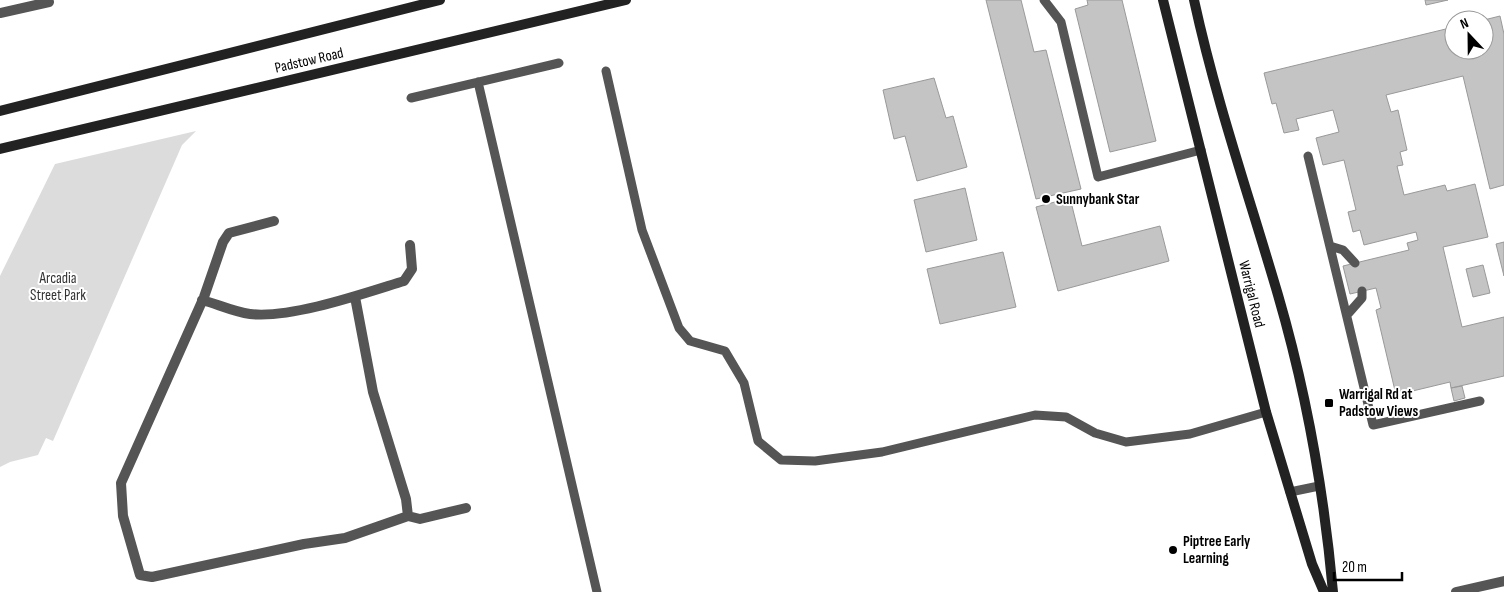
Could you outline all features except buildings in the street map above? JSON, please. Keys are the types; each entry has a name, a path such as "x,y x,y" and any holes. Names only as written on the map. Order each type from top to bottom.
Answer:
{"main road":[{"name":"Padstow Road","path":"0,111 440,0"},
{"name":"Padstow Road","path":"0,149 626,0"},
{"name":"Warrigal Road","path":"1163,0 1266,412 1312,564 1324,592"},
{"name":"Warrigal Road","path":"1194,0 1204,46 1240,174 1278,296 1309,426 1327,524 1333,592"}],"street":[{"path":"0,13 49,2"},
{"path":"274,221 229,233 223,242 202,300 121,483 123,516 140,575 152,577 304,544 345,538 408,516 420,519 466,508"},
{"path":"202,300 249,314 272,315 355,297 404,281 412,269 410,245"},
{"path":"355,297 373,392 406,499 408,516"},
{"path":"1456,592 1504,581"}],"lane":[{"path":"1044,0 1061,22 1098,177 1201,150"},
{"path":"412,98 559,63"},
{"path":"606,71 642,230 679,328 690,341 725,352 744,383 758,442 781,460 815,461 882,452 1035,415 1066,417 1094,433 1126,442 1190,434 1266,412"},
{"path":"478,82 597,592"},
{"path":"1308,156 1373,425 1480,401"},
{"path":"1330,246 1343,250 1356,263"},
{"path":"1347,314 1362,298 1362,291"},
{"path":"1290,492 1319,486"}],"green space":[{"name":"Arcadia Street Park","path":"196,131 182,145 53,441 46,438 38,455 10,462 0,467 0,276 55,164"}],"place":[{"name":"Sunnybank Star","path":"1046,199"},
{"name":"Warrigal Rd at Padstow Views","path":"1329,403"},
{"name":"Piptree Early Learning","path":"1173,550"}]}
